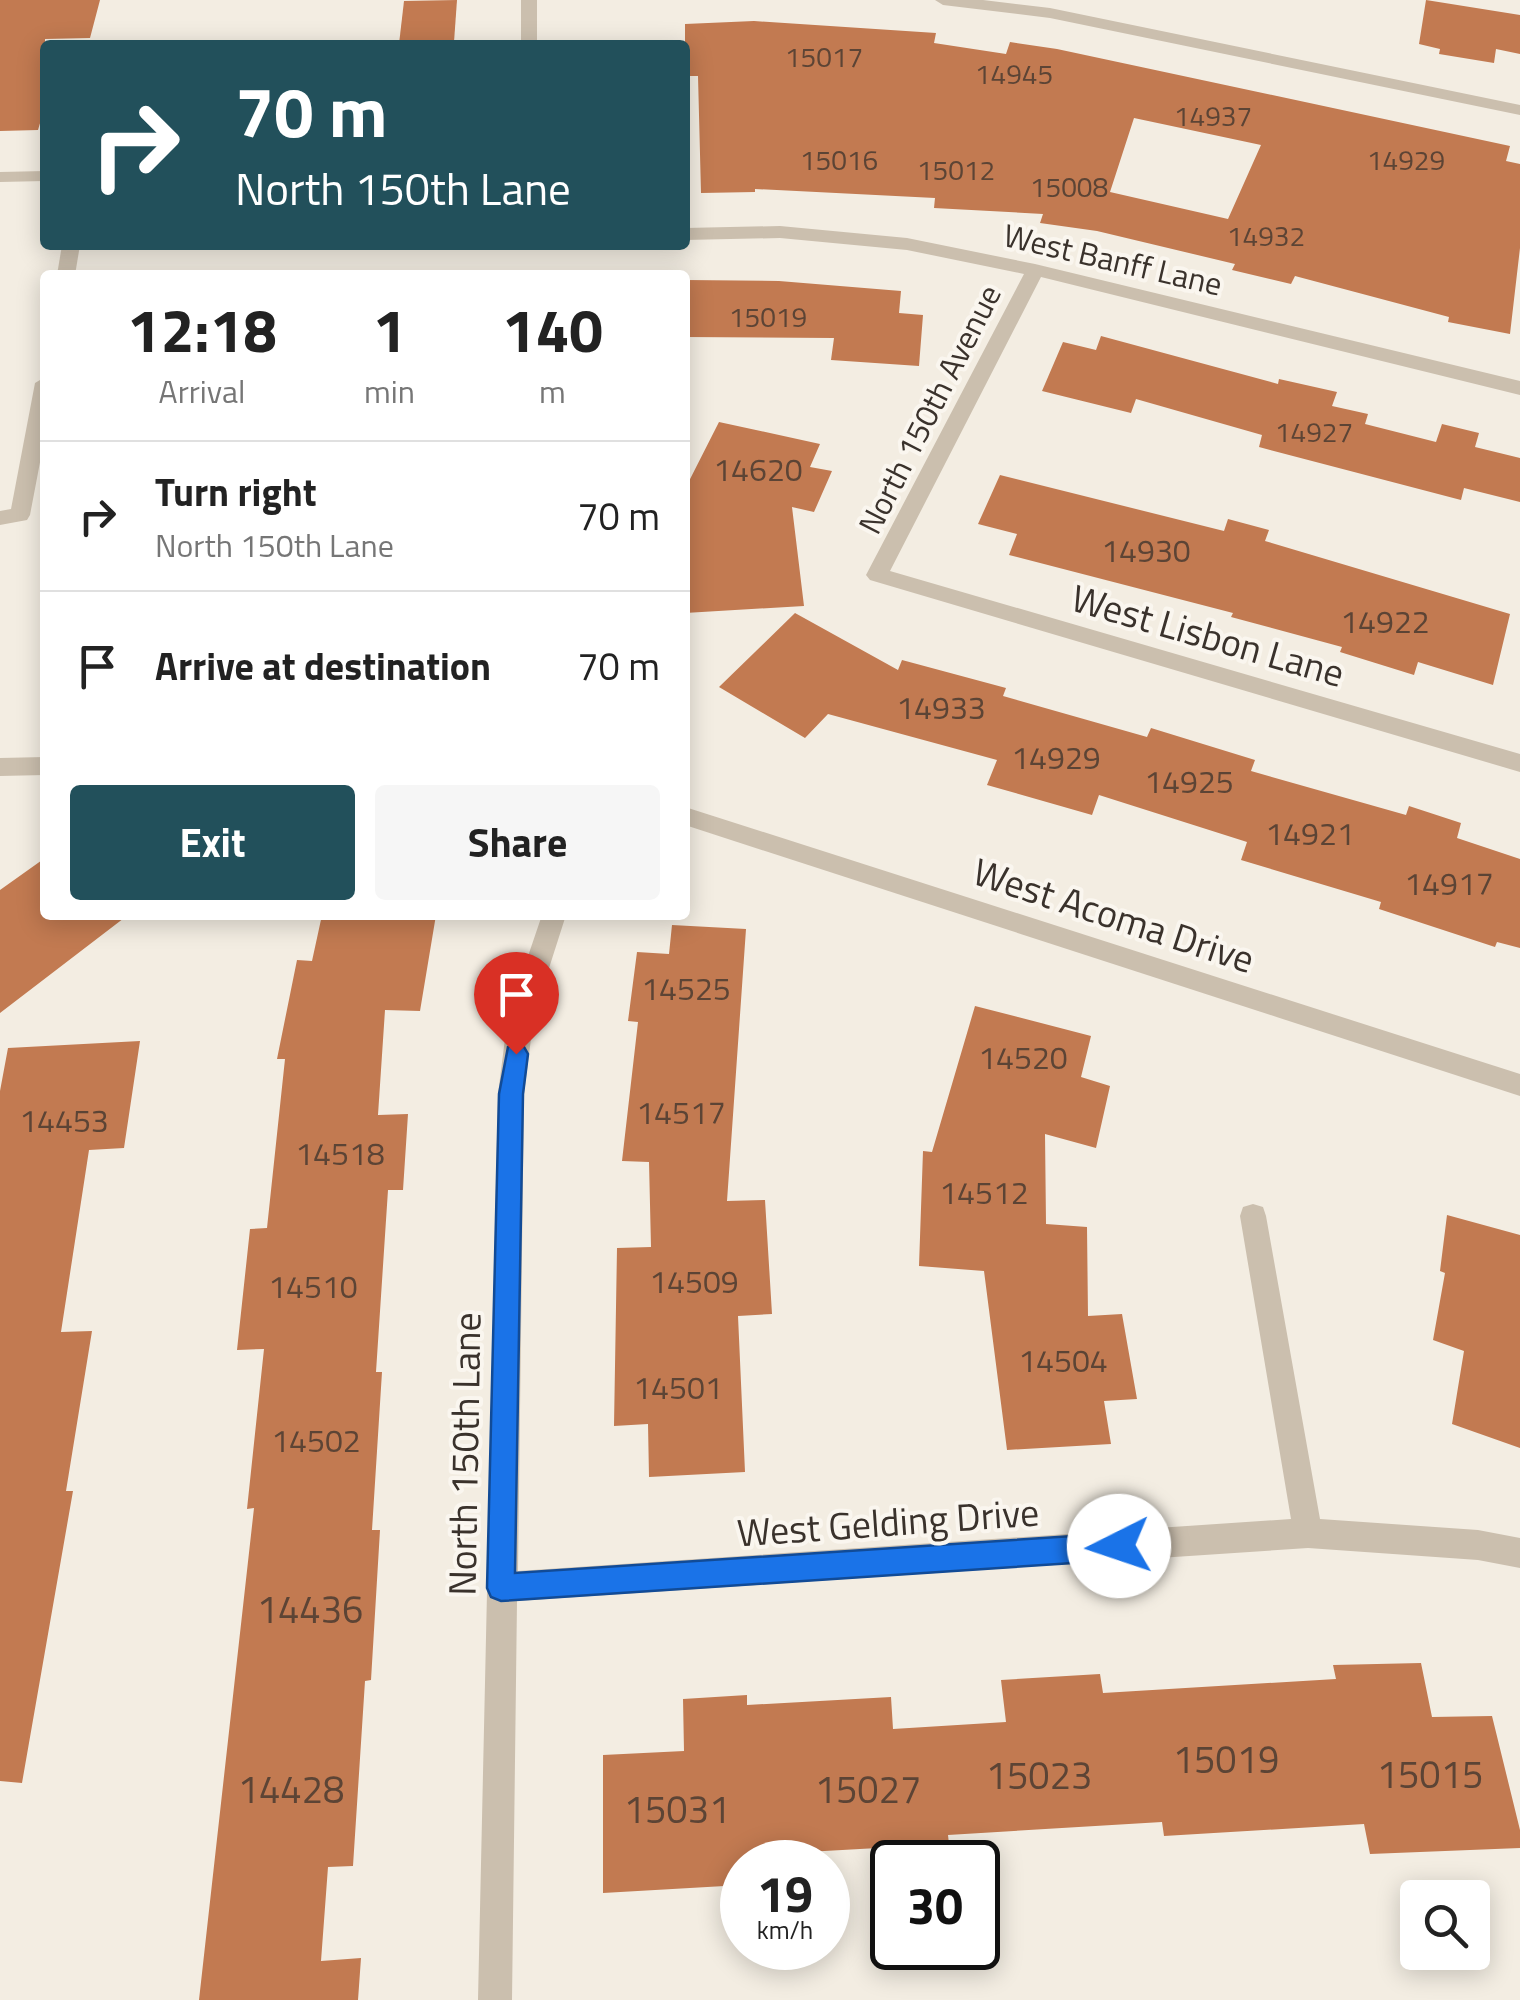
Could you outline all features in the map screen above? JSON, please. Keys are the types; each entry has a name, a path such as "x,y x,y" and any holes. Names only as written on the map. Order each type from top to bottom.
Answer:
{"street":[{"path":"529,0 529,40"},
{"path":"943,0 1050,13 1520,110"},
{"path":"0,177 40,176"},
{"name":"West Banff Lane","path":"690,234 780,232 907,244 1035,270 1520,388"},
{"name":"North 150th Avenue","path":"877,576 1035,270"},
{"path":"10,516 40,402"},
{"name":"West Lisbon Lane","path":"877,576 1520,762"},
{"path":"0,767 40,766"},
{"name":"West Acoma Drive","path":"690,818 1520,1085"},
{"name":"North 150th Lane","path":"496,2000 511,1094 521,1015 552,920"},
{"path":"1253,1216 1308,1533"},
{"name":"West Gelding Drive","path":"501,1588 1308,1533 1478,1544 1520,1553"}],"building":[{"path":"0,0 100,0 90,38 40,40 38,130 0,131"},
{"path":"457,0 454,40 399,40 404,1"},
{"path":"1426,0 1520,15 1520,54 1496,49 1494,63 1439,54 1440,49 1419,44"},
{"path":"754,21 936,33 934,43 1006,54 1010,42 1510,146 1506,161 1520,164 1520,248 1510,334 1448,322 1449,317 1295,276 1291,284 1232,270 1235,264 1097,231 1040,223 1043,214 934,208 935,198 755,189 701,193 698,76 690,76 690,40 685,40 685,24","holes":["1134,118 1261,145 1228,219 1110,192"]},
{"path":"690,280 779,281 901,291 899,313 923,315 919,366 831,360 834,338 690,337"},
{"path":"1101,336 1278,384 1279,379 1337,392 1332,406 1368,414 1365,424 1436,442 1442,424 1479,433 1475,447 1520,458 1520,502 1464,488 1461,500 1259,447 1262,435 1136,399 1131,413 1042,391 1063,342 1096,350"},
{"path":"719,422 820,444 810,467 832,471 814,512 792,507 804,606 690,613 690,479"},
{"path":"1000,475 1224,531 1228,519 1269,530 1265,541 1510,614 1493,685 1418,662 1414,675 1340,652 1342,647 1231,617 1233,613 1009,555 1017,534 978,524"},
{"path":"795,613 898,670 902,660 1006,688 1003,696 1147,737 1151,728 1255,760 1251,771 1406,815 1409,806 1461,823 1457,838 1520,859 1520,948 1497,942 1495,947 1379,909 1381,902 1241,860 1247,842 1099,795 1092,815 987,785 997,760 828,714 805,738 719,687"},
{"path":"40,862 40,920 121,920 0,1013 0,890"},
{"path":"321,920 435,920 420,1011 385,1010 378,1115 408,1114 403,1190 388,1190 376,1372 382,1372 372,1530 380,1530 371,1680 365,1681 353,1866 328,1867 321,1961 361,1958 358,2000 199,2000 254,1508 247,1509 264,1349 237,1350 250,1229 267,1228 285,1059 277,1059 297,960 312,961"},
{"path":"672,925 746,929 727,1201 765,1200 772,1314 738,1316 745,1472 649,1477 648,1424 614,1426 617,1248 651,1247 649,1162 622,1161 638,1022 628,1021 637,952 669,954"},
{"path":"975,1006 1091,1036 1081,1077 1110,1086 1096,1148 1045,1134 1046,1224 1087,1227 1088,1316 1122,1314 1137,1399 1104,1401 1111,1444 1007,1450 984,1271 919,1266 923,1151 932,1152"},
{"path":"140,1041 124,1148 89,1150 61,1332 92,1331 66,1491 73,1491 22,1783 0,1781 0,1091 8,1048"},
{"path":"1447,1215 1520,1235 1520,1448 1452,1424 1464,1351 1433,1340 1445,1273 1440,1271"},
{"path":"1421,1663 1432,1717 1492,1716 1520,1830 1520,1848 1370,1854 1364,1824 1164,1836 1162,1822 948,1835 949,1840 870,1840 870,1848 850,1850 850,1840 720,1840 720,1886 603,1893 603,1755 684,1751 683,1699 747,1695 747,1705 891,1697 893,1729 1006,1722 1001,1680 1100,1674 1103,1693 1336,1679 1333,1665"}],"route":[{"path":"516,1054 511,1094 501,1588 1119,1546"}]}
